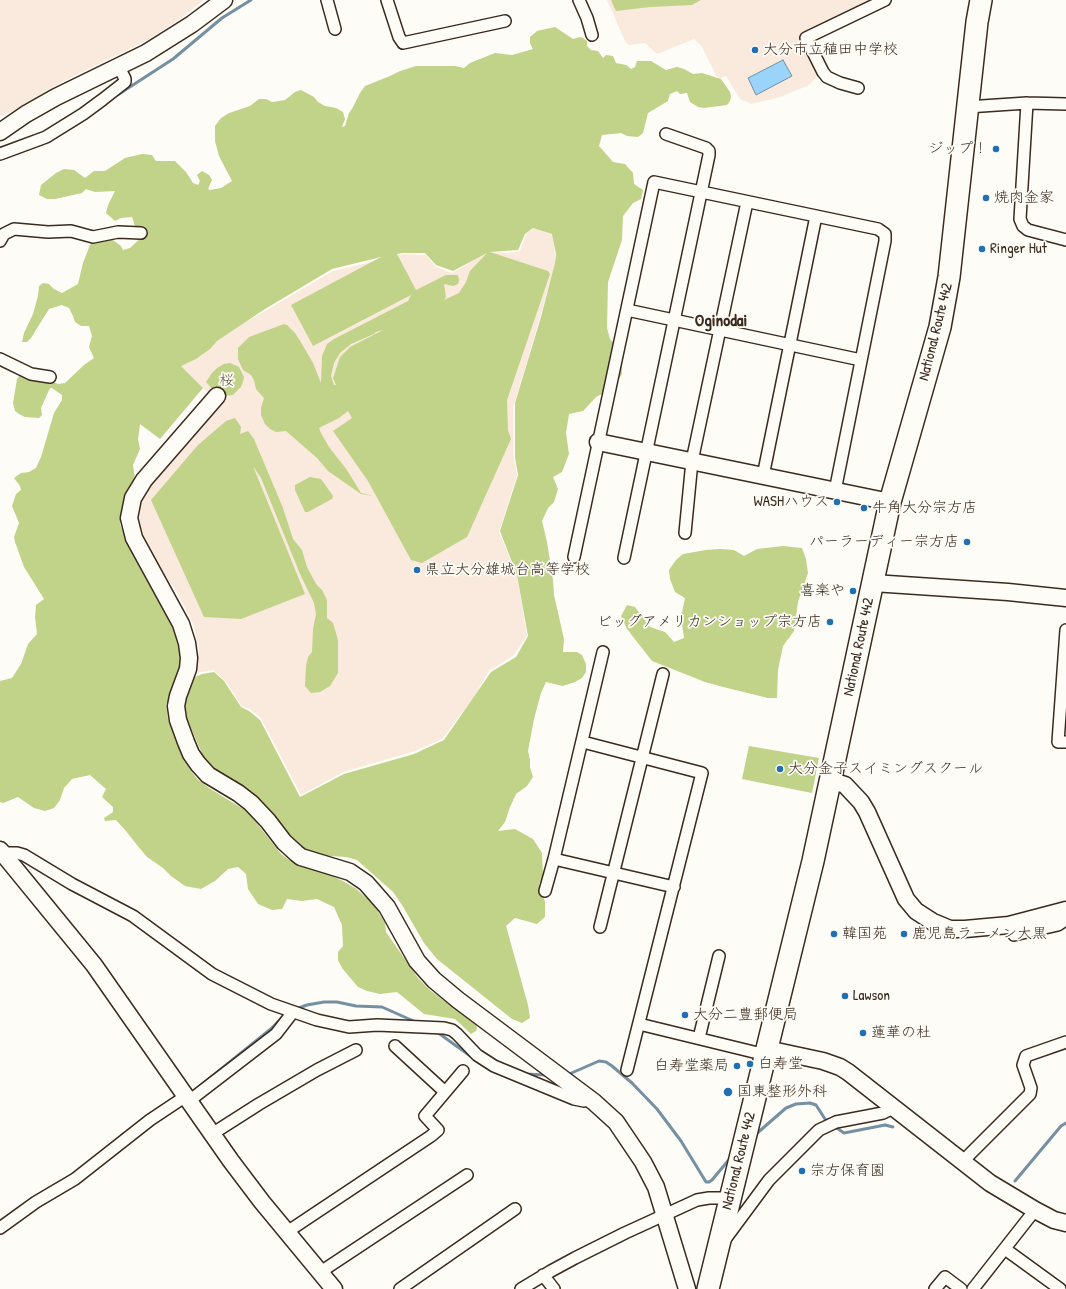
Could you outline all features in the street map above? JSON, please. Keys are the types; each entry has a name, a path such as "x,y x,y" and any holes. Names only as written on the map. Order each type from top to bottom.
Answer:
{"highway":[{"name":"National Route 442","path":"708,1289 813,861 890,502 940,327 955,231 976,22 981,0"}],"street":[{"path":"0,132 26,114 56,97 140,56 180,32 224,0"},
{"path":"327,0 335,29"},
{"path":"387,0 399,37 403,43 505,21"},
{"path":"579,0 587,18 592,35"},
{"path":"858,88 840,83 827,77 806,38 885,0"},
{"path":"0,154 54,133 102,100 125,82 119,67"},
{"path":"967,107 1027,103 1066,104"},
{"path":"1027,103 1020,219 1023,226 1028,230 1066,240"},
{"path":"624,558 709,155 709,151 706,148 666,134"},
{"path":"574,557 654,182 878,229 885,234 885,241 835,491"},
{"path":"685,533 692,461 747,202"},
{"path":"763,476 816,216"},
{"path":"0,241 4,234 14,229 48,232 71,231 93,237 125,232 141,233"},
{"path":"627,310 861,360"},
{"path":"0,359 31,374 50,377"},
{"path":"217,396 144,480 133,498 129,518 134,538 181,624 187,643 189,658 188,669 176,706 178,720 191,754 208,775 238,793 251,803 296,854 350,872 366,883 387,907 417,961 434,980 458,1000 588,1097 610,1116 627,1136 652,1177 660,1196 687,1289"},
{"path":"598,442 890,502"},
{"path":"873,583 1008,592 1066,598"},
{"path":"1066,630 1058,742 1066,742"},
{"path":"545,891 583,742 603,652"},
{"path":"600,927 663,674"},
{"path":"583,742 643,756 702,773 640,1024 627,1070"},
{"path":"830,780 845,786 861,802 867,812 906,899 916,911 933,922 950,929 965,929 1009,925 1066,910"},
{"path":"1,851 24,855 72,884 133,916 212,974 262,1000 323,1022 349,1027 378,1025 444,1028 452,1030 477,1055 494,1066 574,1099 584,1101 588,1097"},
{"path":"1,851 94,965 245,1181 319,1273 334,1289"},
{"path":"554,859 674,887"},
{"path":"1014,935 1058,925 1064,921 1066,916"},
{"path":"699,1038 719,956"},
{"path":"0,1228 36,1202 75,1179 150,1120 188,1098 276,1034 284,1026 293,1012"},
{"path":"640,1024 766,1052 810,1058 840,1067 962,1162 1006,1194 1054,1220 1066,1223"},
{"path":"962,1162 1029,1096 1031,1090 1023,1065 1026,1056 1066,1042"},
{"path":"395,1046 445,1092"},
{"path":"212,1134 317,1070 356,1050"},
{"path":"287,1232 438,1130 425,1116 463,1071"},
{"path":"717,1251 739,1218 769,1180 819,1130 836,1122 883,1113 889,1110 892,1106"},
{"path":"319,1273 467,1175"},
{"path":"521,1289 543,1275 619,1236 703,1198 730,1198"},
{"path":"400,1289 515,1208"},
{"path":"973,1289 1035,1210"},
{"path":"1005,1249 1060,1289"},
{"path":"543,1275 554,1289"},
{"path":"935,1289 945,1277 961,1289"}],"shaded area":[{"path":"0,0 204,0 181,18 151,38 60,83 11,112 0,116"},
{"name":"大分市立稙田中学校","path":"607,0 878,0 799,38 818,74 818,76 809,85 780,97 751,104 740,99 726,76 721,78 717,77 702,47 694,39 657,54 645,43 629,45 625,41"},
{"path":"534,228 553,235 555,264 513,408 514,458 517,475 499,532 517,575 527,636 514,655 489,671 472,700 442,739 415,751 343,772 301,795 261,718 250,709 242,707 227,683 213,670 196,673 199,649 194,626 177,592 142,544 136,522 138,505 144,492 217,402 179,364 212,342 333,271 404,254 426,255 436,267 452,273 488,252 507,253 520,251 526,234"}],"green space":[{"path":"611,0 701,0 692,5 650,7 616,11"},
{"path":"555,27 573,39 580,37 583,38 587,41 587,46 591,50 598,51 603,58 606,55 613,56 616,63 626,65 631,69 635,67 637,61 651,61 666,70 677,67 693,74 702,73 721,79 730,92 731,97 727,105 704,108 698,107 690,102 687,93 680,94 677,91 670,94 668,101 648,113 643,133 638,137 627,136 621,133 602,135 599,146 613,162 625,164 633,173 634,184 643,190 641,199 633,203 623,216 622,240 608,282 607,328 610,339 621,351 622,374 613,388 596,397 583,411 569,414 566,433 569,454 562,472 553,477 558,489 554,502 548,508 542,521 547,542 554,595 564,639 563,652 577,652 582,655 586,664 586,672 582,678 563,686 546,682 541,693 534,719 528,751 533,777 527,786 516,794 505,822 498,831 515,829 533,839 542,853 543,875 539,884 545,902 545,917 537,924 515,918 506,926 528,1005 530,1018 522,1023 512,1019 437,959 424,943 393,892 357,860 346,857 298,852 219,777 208,763 203,756 185,714 185,700 195,677 214,672 224,681 241,707 249,711 260,720 300,797 344,774 414,754 444,740 491,672 516,657 528,636 517,575 500,531 518,475 515,457 515,403 541,317 555,263 556,254 552,234 533,228 525,234 518,250 490,252 548,271 550,274 507,400 508,430 511,439 467,537 422,563 411,560 368,481 333,431 352,418 348,411 339,418 319,428 329,447 347,470 361,493 374,496 361,494 328,471 317,458 286,431 276,432 265,424 261,415 261,408 264,398 256,389 251,375 243,370 238,359 238,348 249,337 284,324 295,333 302,344 313,363 321,383 322,356 327,344 408,301 411,295 313,346 291,305 381,257 332,269 265,309 217,341 210,349 196,359 181,366 203,388 160,439 140,424 138,439 140,449 133,465 135,479 123,508 120,524 128,546 157,599 178,629 182,644 180,664 172,694 166,704 168,719 184,761 197,779 248,812 281,854 289,860 302,866 323,872 343,881 355,888 370,901 385,923 386,932 418,978 431,991 476,1025 476,1031 471,1034 455,1019 424,1014 397,992 380,994 358,987 342,968 338,960 338,952 343,946 342,925 334,907 317,899 302,901 287,899 282,909 272,910 258,904 248,889 246,874 238,867 228,869 215,881 201,889 185,886 147,857 116,820 105,821 104,818 113,812 113,807 102,797 106,789 90,775 72,779 64,788 60,800 54,808 45,811 34,808 18,797 3,803 0,802 0,681 12,678 21,664 28,644 37,634 35,617 36,605 44,599 24,567 15,542 14,537 19,523 12,506 16,494 21,490 14,478 21,473 29,472 36,468 41,457 54,413 62,400 62,395 50,388 41,408 42,415 39,418 25,417 19,414 15,411 13,403 17,379 21,373 43,377 58,384 65,383 84,365 94,358 89,347 92,336 89,326 81,326 75,322 69,308 62,305 49,309 31,338 27,342 22,342 24,333 33,314 39,286 43,283 49,284 54,289 62,293 78,284 83,263 90,245 96,239 113,240 121,246 123,250 130,248 145,234 136,229 132,217 121,218 115,221 106,213 115,191 95,192 86,189 82,193 55,199 47,199 39,195 41,185 56,173 64,169 74,170 85,178 94,171 105,171 125,158 142,154 152,155 156,161 175,161 186,172 193,183 198,185 200,181 197,175 202,171 209,175 212,180 208,189 221,188 232,181 219,156 215,141 215,126 221,118 229,113 250,106 259,99 266,99 272,102 285,100 295,92 301,90 314,97 318,102 325,106 336,108 343,112 345,119 342,127 345,126 349,113 365,86 416,66 455,66 464,68 470,63 495,53 512,55 533,49 530,43 530,37 537,31","holes":["425,253 436,265 453,271 487,253 470,271 466,282 459,293 444,300 446,297 444,284 453,286 458,284 458,275 446,275 416,290 397,254","383,330 350,347 340,357 333,378 336,385 334,385 331,376 334,363 340,353 351,344"]},
{"name":"桜","path":"230,363 239,367 244,377 243,382 241,387 233,395 223,396 214,391 206,382 217,368 224,364"},
{"path":"235,418 241,427 240,434 248,431 254,439 283,508 293,539 302,550 307,567 327,600 327,618 333,623 338,640 338,673 330,686 320,692 311,693 305,686 306,666 308,657 312,652 313,629 316,614 314,603 300,574 261,478 253,466 305,594 241,619 204,617 151,500 198,445 226,421"},
{"path":"310,477 321,479 333,496 332,499 308,512 305,512 295,490 295,485"},
{"path":"783,546 802,548 806,559 808,573 798,602 794,631 783,646 778,670 777,698 768,698 705,682 652,661 627,629 621,616 627,605 635,607 650,627 665,632 674,642 684,638 681,617 685,598 675,592 670,579 669,570 676,560 683,554 720,549 734,550 744,556 757,549"},
{"name":"大分金子スイミングスクール","path":"749,746 819,758 812,793 742,779"}],"water":[{"path":"783,60 792,76 756,95 748,78"}],"waterway":[{"path":"119,94 173,59 222,18 251,0"},
{"path":"296,1009 307,1005 324,1002 337,1002 356,1006 382,1007 418,1023"},
{"path":"200,1086 272,1028 287,1012"},
{"path":"437,1032 473,1058"},
{"path":"567,1075 599,1061 606,1062 612,1066 632,1083 657,1109 681,1141 706,1182 712,1180 732,1156"},
{"path":"525,1074 547,1075"},
{"path":"755,1135 786,1108 796,1104 810,1103 816,1105 825,1119 830,1122"},
{"path":"1015,1181 1061,1126 1066,1123"},
{"path":"834,1126 844,1133 885,1125 893,1127"}],"place":[{"name":"大分市立稙田中学校","path":"755,50"},
{"name":"ジップ！","path":"996,149"},
{"name":"焼肉金家","path":"986,198"},
{"name":"Ringer Hut","path":"982,249"},
{"name":"WASHハウス","path":"837,502"},
{"name":"牛角大分宗方店","path":"864,508"},
{"name":"パーラーディー宗方店","path":"967,542"},
{"name":"県立大分雄城台高等学校","path":"417,570"},
{"name":"喜楽や","path":"853,591"},
{"name":"ビッグアメリカンショップ宗方店","path":"830,622"},
{"name":"大分金子スイミングスクール","path":"780,769"},
{"name":"韓国苑","path":"834,934"},
{"name":"鹿児島ラーメン大黒","path":"904,934"},
{"name":"Lawson","path":"845,996"},
{"name":"大分二豊郵便局","path":"685,1015"},
{"name":"蓮華の杜","path":"863,1033"},
{"name":"白寿堂","path":"750,1064"},
{"name":"白寿堂薬局","path":"737,1066"},
{"name":"国東整形外科","path":"728,1092"},
{"name":"宗方保育園","path":"802,1171"}],"district":[{"name":"Oginodai","path":"721,321"}]}
